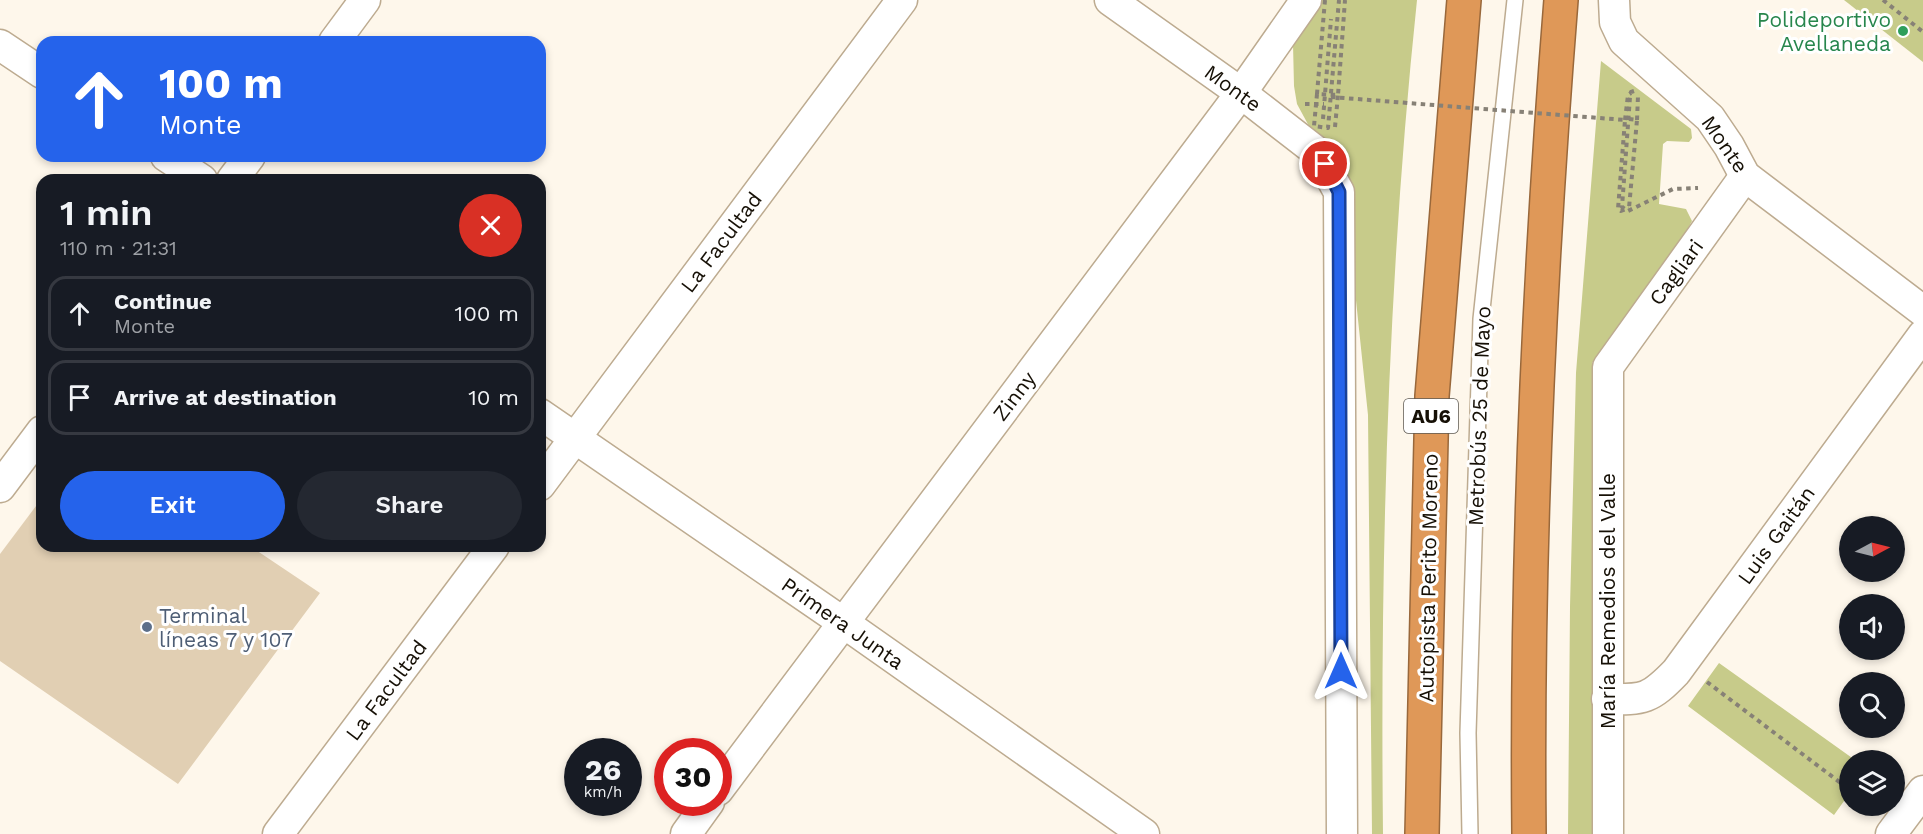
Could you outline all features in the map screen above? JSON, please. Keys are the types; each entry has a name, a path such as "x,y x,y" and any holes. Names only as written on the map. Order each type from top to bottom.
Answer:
{"highway":[{"name":"Autopista Perito Moreno","path":"1422,834 1432,396 1464,0"},
{"path":"1528,834 1535,408 1546,183 1561,0"}],"street":[{"path":"338,36 365,0"},
{"name":"La Facultad","path":"546,477 902,0"},
{"name":"Monte","path":"1110,0 1241,93 1317,152 1339,192 1342,834"},
{"name":"Monte","path":"1614,0 1615,22 1624,41 1710,118 1729,146 1745,176 1923,311"},
{"name":"Zinny","path":"732,771 1241,93 1319,6"},
{"path":"0,45 36,69"},
{"path":"175,162 193,174"},
{"name":"Cagliari","path":"1608,368 1745,176"},
{"name":"Luis Gaitán","path":"1607,699 1638,700 1659,689 1682,664 1923,335"},
{"name":"María Remedios del Valle","path":"1608,368 1608,834"},
{"name":"Primera Junta","path":"546,418 844,623 1144,834"},
{"path":"0,487 36,439"},
{"name":"La Facultad","path":"278,834 490,552"},
{"path":"1891,834 1923,791"},
{"path":"686,834 699,816"}],"lane":[{"name":"Metrobús 25 de Mayo","path":"1470,834 1468,733 1482,320 1515,0"}],"path":[{"path":"1325,0 1314,126 1328,128 1339,0"},
{"path":"1322,129 1335,130 1345,0"},
{"path":"1883,0 1923,32"},
{"path":"1319,6 1324,104"},
{"path":"1628,119 1617,209 1621,211 1629,208 1638,98 1634,93 1628,95 1628,119 1623,209 1628,211 1660,194 1683,187 1707,190 1725,204"},
{"path":"1317,94 1338,95"},
{"path":"1331,97 1637,120"},
{"path":"1682,664 1839,782"}],"green space":[{"path":"1308,0 1417,0 1399,208 1388,416 1383,625 1383,834 1372,834 1368,415 1348,224 1310,128 1297,104 1294,86 1293,44"},
{"name":"Polideportivo Avellaneda","path":"1844,0 1923,0 1923,62"},
{"path":"1601,61 1691,129 1692,138 1689,142 1667,141 1663,144 1659,204 1686,209 1692,221 1681,241 1592,363 1595,436 1595,834 1568,834 1570,607 1576,373"},
{"path":"1719,663 1841,750 1839,750 1839,808 1834,815 1688,706"}],"building":[{"name":"Terminal líneas 7 y 107","path":"36,506 36,552 259,552 320,593 178,784 0,661 0,554"}],"place":[{"name":"Polideportivo Avellaneda","path":"1903,31"},
{"name":"Terminal líneas 7 y 107","path":"147,627"}],"route":[{"path":"1325,164 1339,192 1341,671"}]}
